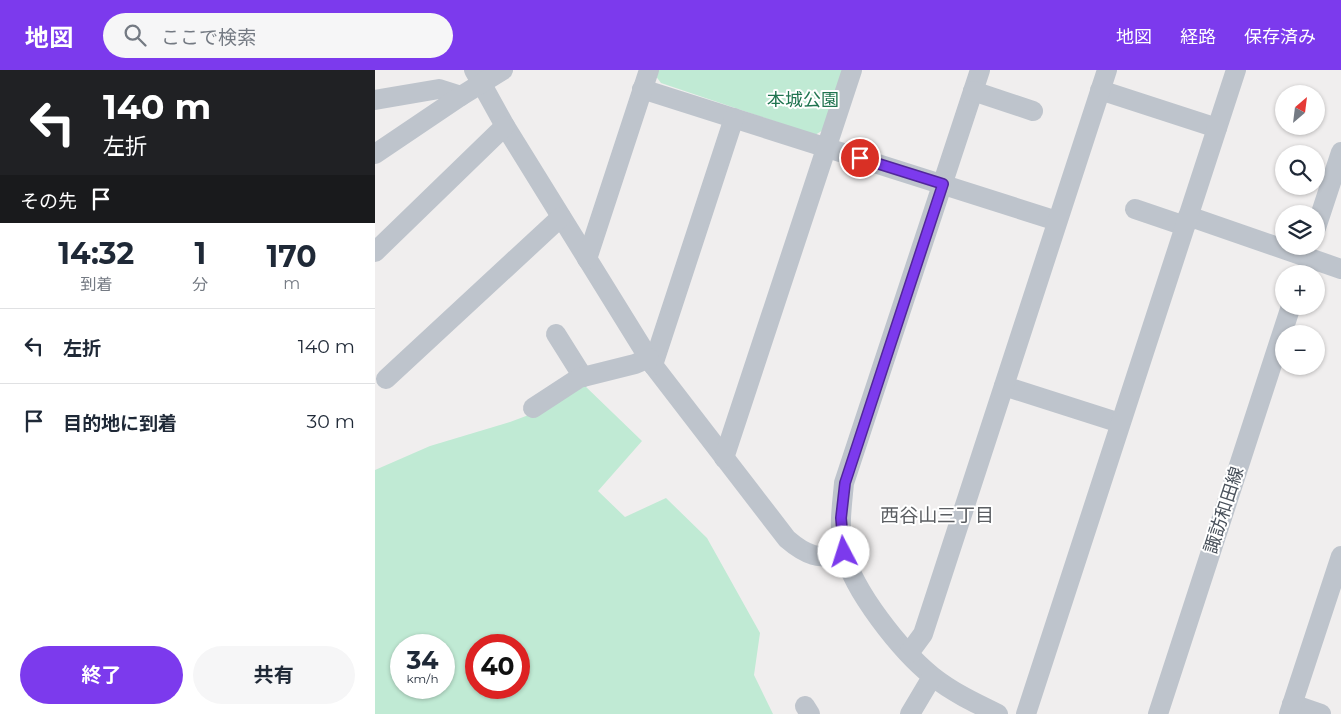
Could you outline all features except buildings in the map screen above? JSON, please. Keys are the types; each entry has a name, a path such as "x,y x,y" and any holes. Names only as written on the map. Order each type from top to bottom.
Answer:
{"street":[{"path":"375,154 461,96 477,77 503,70"},
{"path":"587,259 649,70"},
{"path":"724,458 852,70"},
{"path":"980,70 845,483 841,518 844,552 854,579 875,613 932,677 962,696 998,714"},
{"path":"909,653 923,634 1107,70"},
{"path":"1026,714 1236,70"},
{"path":"477,77 505,126 651,362 724,458 787,539 799,550 810,555 846,557"},
{"path":"375,100 439,89 461,96"},
{"path":"642,89 1057,221"},
{"path":"1100,90 1217,128"},
{"path":"973,91 1033,111"},
{"path":"651,362 734,118"},
{"path":"375,252 505,126"},
{"path":"1324,205 1341,152"},
{"path":"1135,209 1187,221 1341,269"},
{"path":"386,380 561,217"},
{"name":"諏訪和田線","path":"1158,714 1288,315"},
{"path":"556,334 583,377"},
{"path":"533,408 583,377 651,362"},
{"path":"1003,386 1120,423"},
{"path":"1321,714 1291,709 1334,601 1341,556"},
{"path":"910,714 932,677"}],"green space":[{"name":"本城公園","path":"657,70 843,70 825,129 815,135 661,83 655,75"},
{"path":"584,385 642,441 598,491 625,517 666,498 707,538 760,633 754,675 773,714 375,714 375,470 430,446 534,413"}],"district":[{"name":"西谷山三丁目","path":"937,515"}],"route":[{"path":"844,552 841,518 845,483 943,184 860,158"}]}
